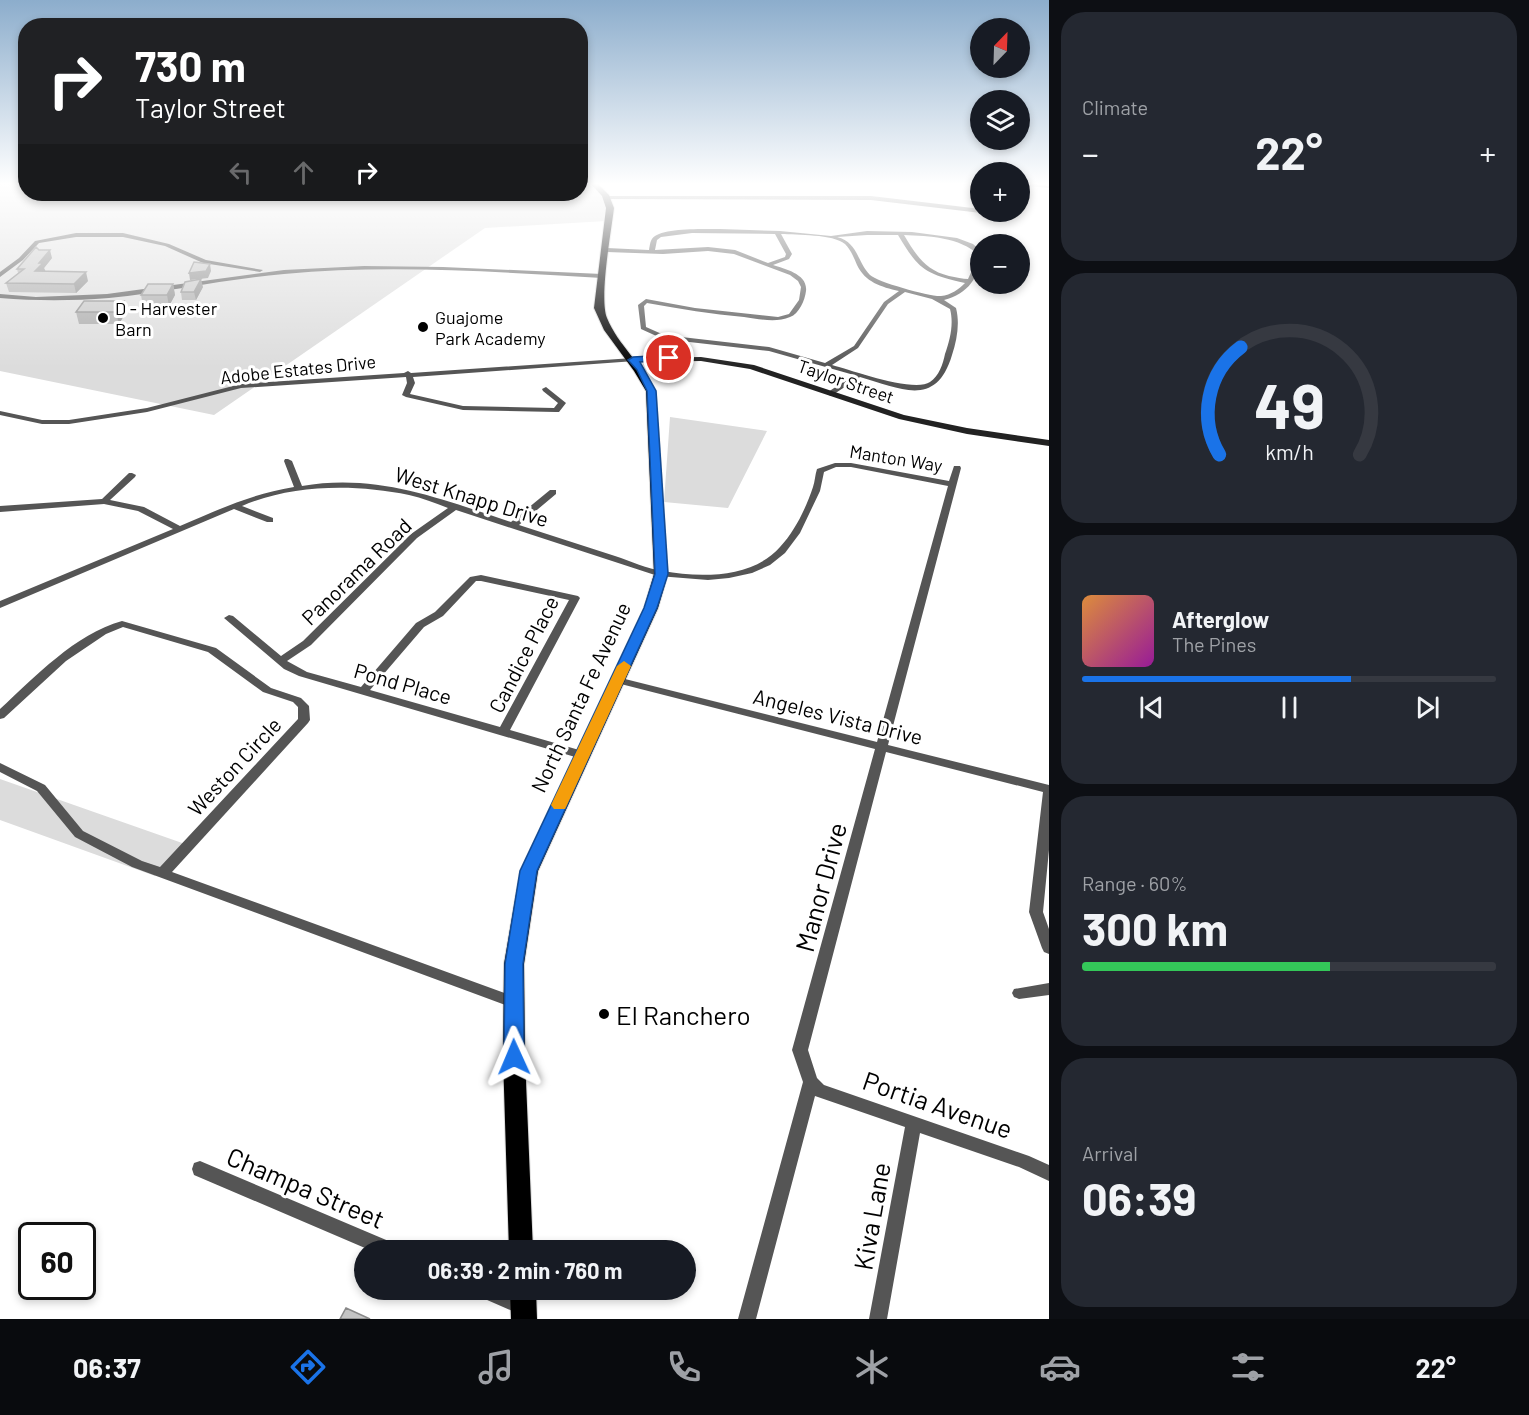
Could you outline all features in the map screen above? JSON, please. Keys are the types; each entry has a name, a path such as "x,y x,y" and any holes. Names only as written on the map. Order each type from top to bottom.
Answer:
{"main road":[{"name":"North Santa Fe Avenue","path":"521,1240 513,1002 514,964 529,871 651,608 662,574 651,391 641,369 611,335 601,317 599,308 607,245"},
{"name":"Taylor Street","path":"633,360 669,358 728,363 766,371 881,411 948,428 1049,443"}],"street":[{"path":"0,278 35,245"},
{"path":"165,245 205,262 287,272"},
{"path":"652,251 653,245"},
{"path":"769,264 787,258 789,254 784,245"},
{"path":"607,250 720,250 769,264 792,274 801,280 804,286 802,300 791,315 777,319 761,319 646,301 641,305 643,328 663,337 747,345 907,388 925,388 936,382 946,367 955,317 953,308 937,299 903,291 867,276 860,269 851,246 848,245"},
{"path":"907,245 919,265 928,271 970,282"},
{"path":"0,296 87,298 287,272 447,269 602,276"},
{"path":"937,299 957,293 970,282"},
{"path":"826,365 856,347 886,303 903,291"},
{"name":"Adobe Estates Drive","path":"0,413 42,422 69,422 147,410 241,386 408,373 633,360"},
{"path":"408,373 411,383 406,395 463,408 556,410 562,403 546,389"},
{"path":"831,394 857,376"},
{"path":"288,461 298,488"},
{"name":"West Knapp Drive","path":"0,605 234,507 269,494 298,488 382,487 412,493 662,574 723,578 745,574 764,566 794,538 820,471 835,465"},
{"name":"Manton Way","path":"835,465 851,465 952,484"},
{"name":"Manor Drive","path":"811,1082 800,1050 884,747 957,468"},
{"path":"104,501 132,475"},
{"path":"512,526 553,492"},
{"path":"0,509 104,501 141,509 180,529"},
{"path":"234,507 270,520"},
{"name":"Panorama Road","path":"282,660 308,643 414,536 455,507"},
{"name":"Candice Place","path":"363,692 420,625 439,614 473,579 481,578 575,598 503,732"},
{"name":"Pond Place","path":"229,618 303,674 582,755"},
{"name":"Weston Circle","path":"0,715 62,659 102,632 122,624 212,650 267,690 297,700 303,706 304,720 163,873"},
{"name":"Angeles Vista Drive","path":"617,680 1049,790"},
{"path":"0,768 41,788 79,834 137,864 513,1002"},
{"path":"1049,790 1036,912 1049,948"},
{"path":"1019,993 1049,989"},
{"path":"747,1319 811,1082"},
{"name":"Portia Avenue","path":"811,1082 819,1090 914,1122 1049,1173"},
{"name":"Kiva Lane","path":"878,1319 914,1122"},
{"name":"Champa Street","path":"200,1169 366,1240"}],"shaded area":[{"path":"0,245 461,245 214,415 0,371"},
{"path":"670,417 767,431 728,508 664,502"},
{"path":"0,779 185,844 155,876 0,820"}],"building":[{"path":"36,247 39,250 50,250 39,263 43,263 35,271 86,272 74,284 6,283 24,269 17,269"},
{"path":"194,262 210,264 206,271 189,273"},
{"path":"201,279 194,292 181,292 185,282"},
{"path":"148,284 173,284 167,295 141,295"},
{"path":"84,301 124,301 116,312 76,312"},
{"path":"346,1308 370,1319 340,1319"}],"slow traffic":[{"path":"559,805 624,666"}],"place":[{"name":"D - Harvester Barn","path":"103,318"},
{"name":"Guajome Park Academy","path":"423,327"},
{"name":"El Ranchero","path":"604,1014"}],"route":[{"path":"514,1057 514,964 529,871 651,608 662,574 651,391 641,369 633,360 669,358"}]}
